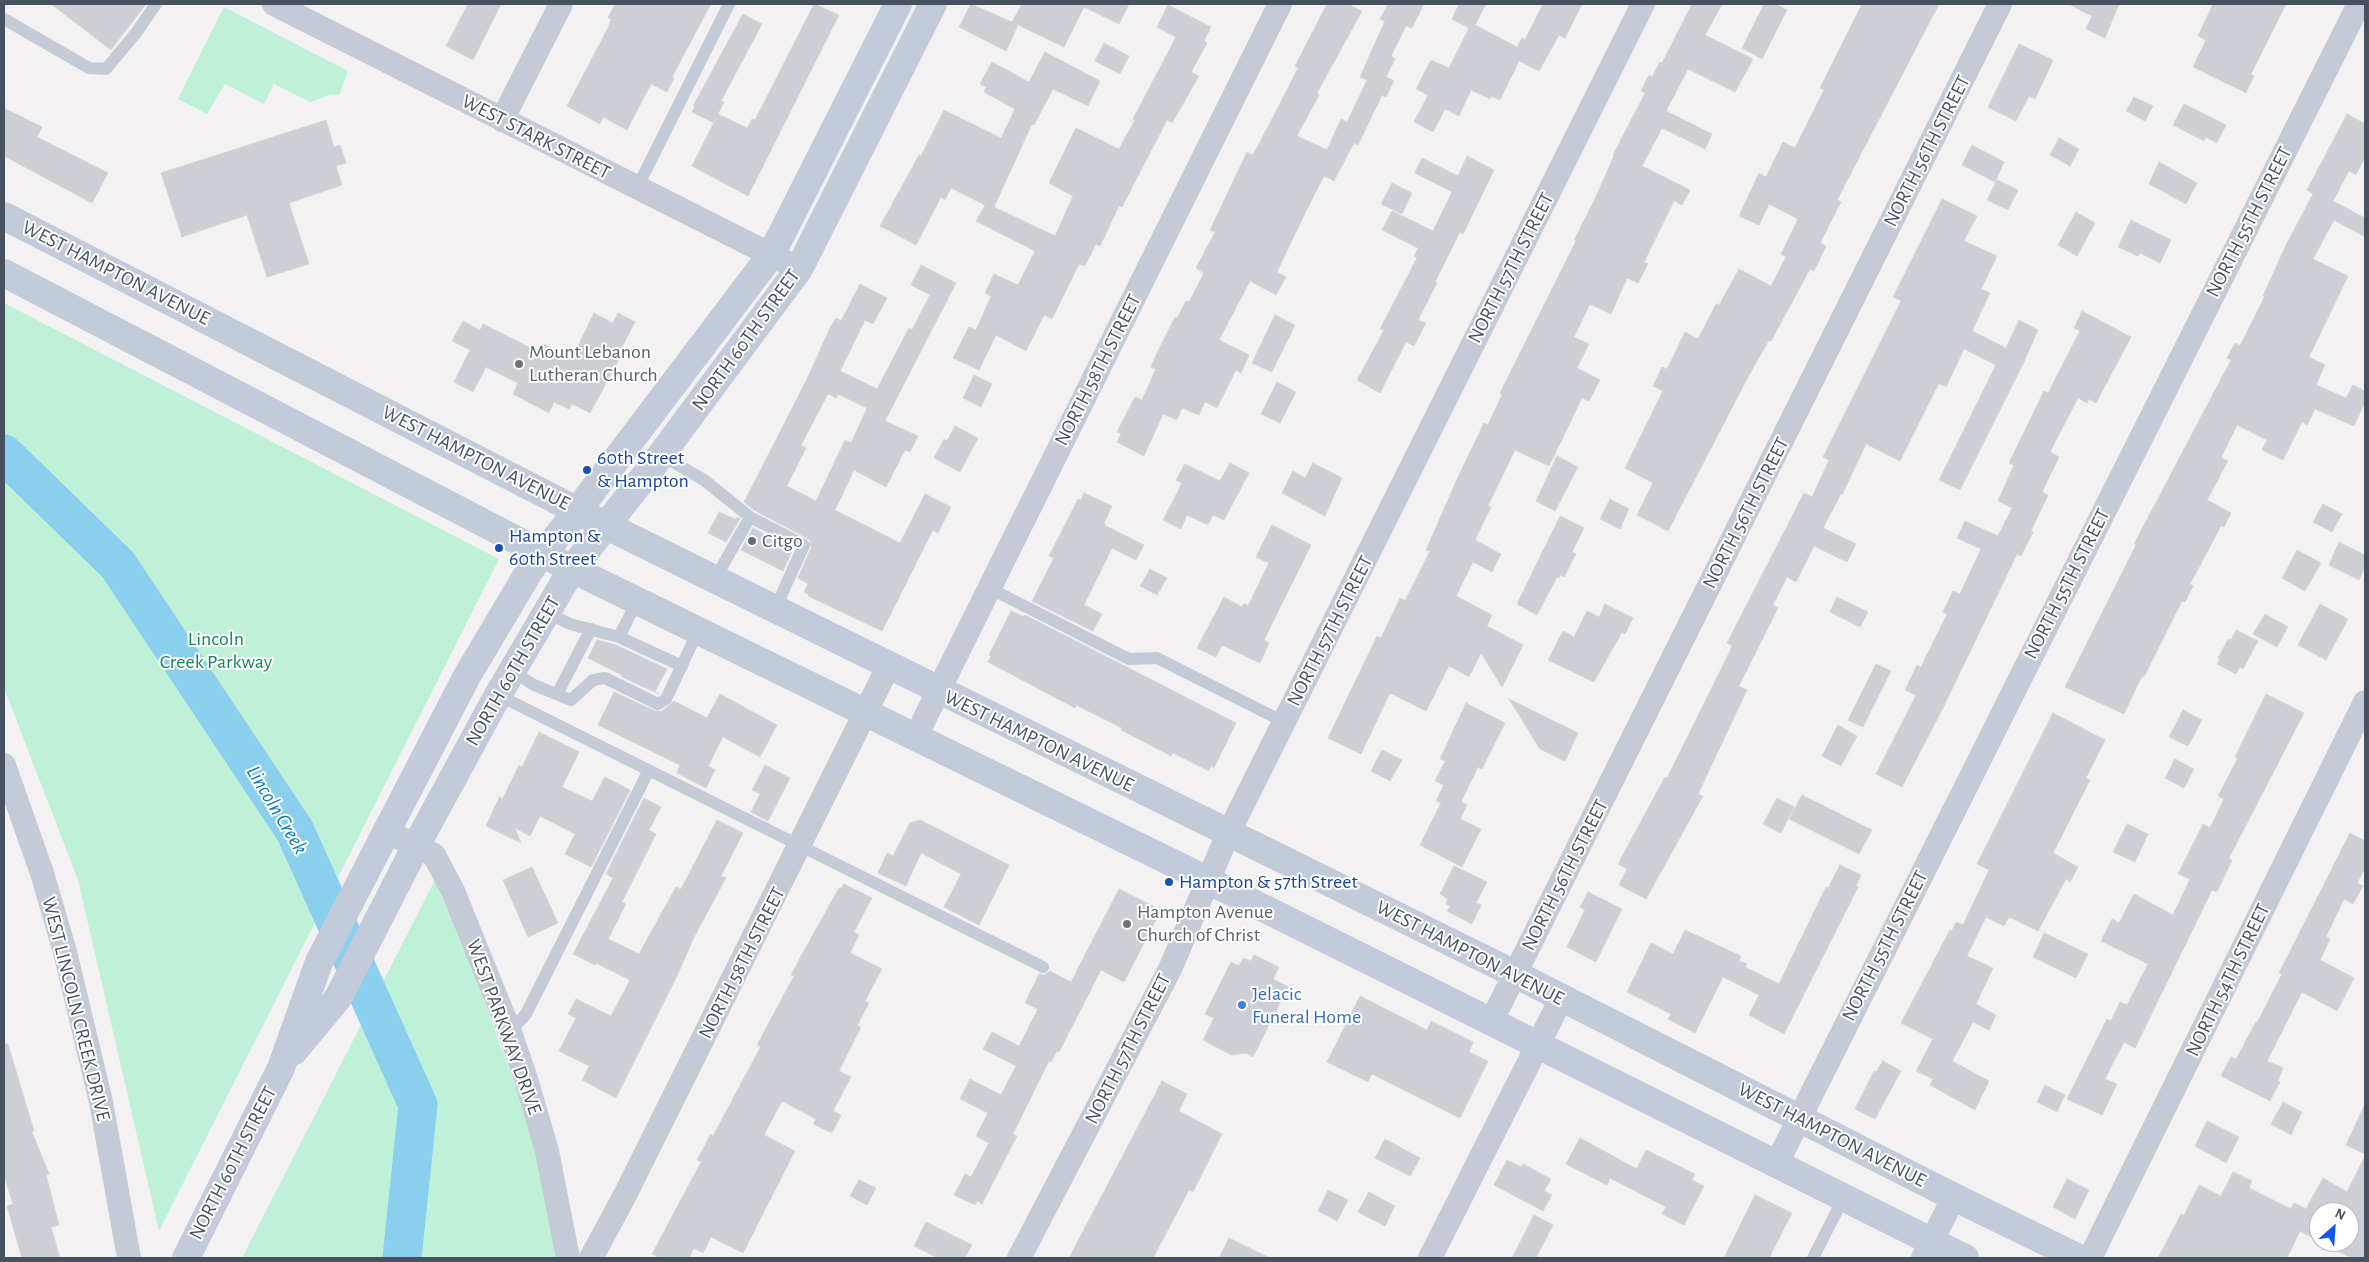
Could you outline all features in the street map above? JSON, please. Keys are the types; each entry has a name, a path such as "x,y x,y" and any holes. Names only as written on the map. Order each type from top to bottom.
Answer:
{"main road":[{"name":"NORTH 60TH STREET","path":"186,1258 281,1068 319,962 467,676 530,570 578,510 771,256 898,4"},
{"name":"NORTH 60TH STREET","path":"281,1068 338,998 416,846 498,695 572,569 662,455 799,269 933,4"},
{"name":"WEST HAMPTON AVENUE","path":"4,216 607,526 1515,974 1954,1197 2079,1258"},
{"path":"4,273 572,569 866,715 916,736 1844,1198 1927,1250 1965,1258"}],"street":[{"name":"WEST STARK STREET","path":"274,4 799,269"},
{"path":"502,120 561,4"},
{"name":"NORTH 58TH STREET","path":"916,736 1280,4"},
{"name":"NORTH 57TH STREET","path":"1019,1258 1166,977 1228,834 1643,4"},
{"name":"NORTH 56TH STREET","path":"1491,1022 2000,4"},
{"name":"NORTH 55TH STREET","path":"1776,1165 2359,4"},
{"name":"NORTH 58TH STREET","path":"591,1258 801,845 889,665"},
{"name":"NORTH 54TH STREET","path":"2090,1258 2365,702"},
{"name":"WEST LINCOLN CREEK DRIVE","path":"4,765 42,873 64,952 101,1102 129,1258"},
{"name":"WEST PARKWAY DRIVE","path":"386,830 434,855 454,891 510,1032 546,1151 568,1258"},
{"path":"1430,1258 1561,999"},
{"path":"1927,1250 1954,1197"}],"lane":[{"path":"4,19 89,68 106,68 156,4"},
{"path":"637,188 729,4"},
{"path":"662,455 704,480 750,517 804,545 775,609"},
{"path":"715,579 750,517"},
{"path":"989,588 1129,659 1157,658 1284,722"},
{"path":"619,636 637,601"},
{"path":"546,612 570,624 619,636 682,666"},
{"path":"557,694 591,629"},
{"path":"512,672 534,685 572,700 593,680 605,678 658,704 666,700 698,631"},
{"path":"498,695 1043,967"},
{"path":"510,1032 526,1014 649,770"},
{"path":"1813,1258 1844,1198"}],"green space":[{"path":"224,7 348,71 339,95 331,94 310,102 274,84 264,104 225,84 207,114 178,99"},
{"name":"Lincoln Creek Parkway","path":"4,303 499,559 159,1231 78,880 4,688"},
{"path":"438,874 551,1183 566,1258 242,1258"}],"building":[{"path":"51,4 146,4 111,50"},
{"path":"468,4 501,4 473,60 446,46"},
{"path":"615,4 711,4 672,77 674,78 667,92 651,84 627,130 603,117 600,124 567,106 608,28 611,19 608,18"},
{"path":"814,4 839,15 748,196 692,166 714,123 692,112 695,106 693,106 743,14 762,24 721,101 724,102 718,114 747,128 752,119 755,120"},
{"path":"971,4 1012,22 1022,4 1129,4 1119,24 1084,7 1064,47 1014,23 1018,25 1006,51 959,27"},
{"path":"1327,4 1348,4 1362,11 1317,93 1319,95 1297,136 1327,150 1341,119 1347,122 1367,80 1360,77 1385,21 1380,19 1388,4 1424,4 1412,28 1406,26 1391,56 1395,59 1386,77 1394,81 1386,97 1382,95 1358,145 1354,143 1334,181 1324,176 1305,213 1277,272 1286,277 1276,295 1250,281 1219,340 1249,355 1241,373 1236,370 1217,408 1205,402 1199,415 1182,408 1177,420 1163,414 1144,456 1117,442 1121,434 1117,432 1135,397 1142,400 1156,369 1151,367 1156,355 1175,317 1177,318 1186,301 1189,302 1204,273 1196,268 1215,232 1210,230 1247,152 1253,155 1272,119 1298,68 1295,66"},
{"path":"1459,4 1486,4 1475,25 1517,47 1522,38 1525,40 1543,4 1582,4 1565,38 1559,35 1539,71 1519,61 1500,100 1491,96 1490,99 1471,90 1459,116 1445,109 1433,132 1414,122 1428,95 1416,89 1431,60 1449,68 1469,28 1452,19"},
{"path":"1692,4 1722,4 1705,35 1753,59 1735,92 1688,69 1666,111 1712,134 1705,149 1662,128 1642,166 1690,190 1682,205 1674,201 1644,262 1648,264 1638,283 1627,278 1611,314 1590,304 1574,337 1589,344 1577,368 1600,380 1589,401 1582,398 1549,466 1515,450 1488,506 1491,507 1475,540 1501,554 1492,572 1473,562 1456,596 1492,615 1487,626 1523,645 1502,687 1481,653 1469,677 1449,666 1426,711 1390,693 1361,754 1328,738 1377,636 1381,638 1400,598 1405,601 1430,551 1426,550 1458,477 1484,423 1488,425 1502,395 1500,393 1576,241 1574,240 1593,203 1613,155 1645,93 1641,91 1649,75 1652,77 1660,62 1662,63"},
{"path":"1764,4 1775,4 1787,10 1762,59 1742,48"},
{"path":"1862,4 1939,4 1837,200 1841,202 1820,243 1826,246 1814,271 1810,269 1771,341 1769,340 1748,377 1668,531 1637,515 1653,483 1625,468 1663,391 1653,386 1662,367 1667,369 1685,332 1698,339 1716,304 1719,305 1739,269 1771,286 1786,257 1781,254 1798,219 1769,204 1759,225 1739,216 1759,173 1766,177 1783,142 1795,148 1824,90 1820,88"},
{"path":"2068,4 2119,4 2105,38 2086,29 2092,16"},
{"path":"2213,4 2286,4 2251,74 2254,76 2246,93 2193,67 2206,40 2198,36"},
{"path":"1168,5 1211,27 1204,41 1207,43 1191,72 1199,76 1172,123 1167,120 1122,207 1119,206 1100,246 1096,244 1085,266 1079,264 1052,319 1044,315 1026,351 996,335 979,370 953,358 969,327 976,330 991,296 985,293 994,274 1018,285 1035,251 976,221 985,205 951,188 945,200 941,197 916,245 880,226 919,155 921,156 944,110 1001,138 1015,109 984,92 986,87 980,84 992,62 1029,82 1045,52 1100,81 1088,106 1053,89 1034,125 1032,124 994,207 1055,236 1073,196 1049,183 1068,144 1076,128 1119,149 1176,37 1157,27"},
{"path":"1104,43 1129,56 1120,74 1095,61"},
{"path":"2019,44 2053,60 2035,99 2029,96 2016,121 1988,107"},
{"path":"2134,97 2153,106 2145,121 2126,111"},
{"path":"2184,104 2226,125 2217,143 2206,137 2204,141 2173,125"},
{"path":"4,108 42,127 37,137 108,173 92,203 4,156"},
{"path":"2347,114 2365,124 2365,157 2356,175 2349,171 2333,201 2365,218 2365,237 2334,220 2313,259 2348,276 2309,357 2325,365 2316,385 2346,398 2353,385 2365,391 2365,402 2354,426 2315,409 2307,425 2302,422 2283,460 2262,450 2267,440 2237,425 2221,458 2228,461 2207,500 2231,513 2224,527 2221,526 2190,584 2193,586 2185,602 2182,601 2124,714 2065,687 2136,545 2134,544 2231,360 2227,358 2235,343 2240,346 2265,296 2263,296 2286,245 2313,194 2307,190"},
{"path":"326,120 334,147 340,145 346,163 336,166 342,185 289,203 309,264 267,277 247,215 182,237 161,173"},
{"path":"2059,138 2079,149 2070,166 2050,155"},
{"path":"1972,145 2004,162 1995,182 1962,165"},
{"path":"1467,156 1494,170 1463,234 1460,232 1418,320 1426,323 1414,346 1406,342 1380,393 1357,380 1384,330 1380,329 1417,258 1414,256 1418,248 1382,230 1392,211 1433,231 1452,192 1415,173 1422,158 1458,176"},
{"path":"2159,162 2197,183 2186,204 2149,184"},
{"path":"1997,180 2018,190 2008,210 1987,200"},
{"path":"1392,183 1412,193 1402,214 1381,204"},
{"path":"1942,199 1977,216 1964,241 1997,256 1981,289 1990,293 1972,331 2006,348 2019,320 2038,330 1960,490 1939,480 1996,365 1964,349 1946,387 1939,383 1900,461 1866,444 1842,495 1823,528 1856,544 1847,562 1814,546 1796,582 1787,577 1773,605 1778,608 1739,686 1747,690 1698,794 1703,796 1646,899 1619,885 1627,869 1618,864 1665,777 1667,778 1732,646 1727,643 1804,493 1812,497 1829,460 1823,457 1901,301 1893,297"},
{"path":"2076,212 2095,223 2077,256 2058,245"},
{"path":"2131,220 2171,240 2160,263 2140,253 2138,256 2118,247"},
{"path":"921,265 956,283 885,421 918,436 910,452 905,450 886,487 854,470 835,510 900,543 925,494 951,507 938,533 933,530 882,631 808,596 804,592 808,584 798,578 811,548 810,540 754,510 744,502 807,379 829,330 836,318 841,321 860,284 887,298 873,324 865,320 840,371 877,389 909,328 912,330 930,295 911,285","holes":["828,394 836,398 838,394 867,408 851,443 845,440 816,501 787,486 806,448 801,445"]},
{"path":"2082,311 2131,337 2096,403 2089,399 2087,403 2078,398 2050,452 2059,457 2042,492 2048,495 2031,531 2033,532 2021,556 2017,554 1943,708 1902,787 1876,774 1916,695 1905,690 1917,665 1921,667 1947,614 1943,612 1953,591 1960,594 1981,549 1957,538 1965,521 1998,536 2012,508 1998,501 2014,465 2009,463 2044,391 2048,393 2080,331 2074,328"},
{"name":"Mount Lebanon Lutheran Church","path":"594,313 613,323 618,313 635,322 621,349 624,350 590,413 572,404 569,409 554,402 549,413 513,394 518,383 486,367 473,392 454,382 470,350 452,341 463,321 480,330 483,324 539,352 544,344 572,358"},
{"path":"1275,315 1295,325 1272,372 1252,363"},
{"path":"974,375 992,384 981,407 963,398"},
{"path":"1277,382 1296,392 1280,423 1261,414"},
{"path":"955,426 978,438 960,472 934,458 944,439 947,441"},
{"path":"1557,456 1578,467 1555,511 1536,501"},
{"path":"1230,463 1249,473 1224,520 1213,515 1208,525 1187,515 1181,529 1163,520 1182,483 1176,480 1185,464 1220,481"},
{"path":"1313,463 1342,478 1325,516 1282,493 1293,471 1305,478"},
{"path":"1084,493 1112,506 1104,523 1106,526 1144,545 1136,560 1112,548 1084,605 1102,614 1093,631 1032,601 1054,558 1049,556 1078,499 1081,500"},
{"path":"1610,499 1629,509 1620,529 1600,519"},
{"path":"2323,504 2342,514 2332,532 2313,522"},
{"path":"719,512 735,519 737,517 740,519 726,542 708,533"},
{"path":"1560,516 1584,528 1572,552 1576,554 1564,577 1560,575 1559,578 1557,577 1537,615 1517,604"},
{"path":"1272,525 1311,545 1264,640 1269,643 1260,663 1222,645 1216,657 1197,648 1224,597 1242,607 1244,603 1248,606 1269,563 1256,557"},
{"path":"753,528 793,549 783,571 741,550"},
{"path":"2339,542 2365,555 2365,567 2359,580 2329,565"},
{"path":"2297,550 2321,563 2305,591 2282,578"},
{"path":"1150,569 1167,578 1157,595 1140,586"},
{"path":"1837,597 1868,612 1860,627 1830,612"},
{"path":"1605,604 1633,618 1625,634 1622,632 1594,682 1548,660 1563,631 1574,637 1587,611 1599,617"},
{"path":"2320,604 2348,619 2326,660 2298,645"},
{"path":"1011,611 1024,617 1025,615 1236,723 1214,768 1211,766 1209,771 1173,753 1171,756 1121,730 1122,728 1076,705 1075,708 988,662 991,656 989,655"},
{"path":"2265,614 2288,627 2277,647 2253,634"},
{"path":"2236,630 2258,641 2243,669 2240,667 2236,674 2217,664 2220,659 2218,658 2228,639 2231,640"},
{"path":"597,640 616,645 667,669 655,692 659,694 622,677 622,675 588,658"},
{"path":"1876,664 1891,671 1863,727 1848,720"},
{"path":"614,692 655,711 662,711 674,701 707,718 720,694 777,725 760,757 723,737 708,766 715,770 706,788 677,773 680,765 598,725"},
{"path":"2266,694 2304,713 2229,858 2232,860 2217,892 2212,890 2135,1048 2124,1042 2105,1079 2117,1084 2102,1115 2067,1099 2107,1019 2111,1021 2120,1002 2127,1005 2148,964 2101,941 2112,919 2119,923 2134,894 2173,915 2190,879 2178,874 2203,824 2210,828 2224,799 2218,796 2238,758 2235,757"},
{"path":"1509,699 1578,733 1565,761 1540,749"},
{"path":"1466,703 1505,723 1482,769 1478,767 1461,802 1467,805 1460,819 1481,829 1462,867 1420,845 1441,803 1436,801 1444,785 1435,781 1445,761 1440,759"},
{"path":"2183,710 2202,720 2188,746 2169,737"},
{"path":"2053,713 2105,740 2086,778 2090,780 2053,853 2078,867 2070,882 2066,879 2038,931 2009,917 2004,926 1986,917 1967,956 1993,968 1976,1004 1996,1015 1989,1030 1973,1022 1952,1061 1989,1081 1975,1110 1930,1085 1933,1079 1916,1071 1933,1039 1901,1023 1950,930 1952,931 1956,922 1963,925 1989,870 1977,864"},
{"path":"1838,725 1857,736 1841,766 1822,756"},
{"path":"539,732 579,752 562,787 592,801 605,777 630,790 591,867 565,854 575,834 540,816 530,836 515,828 521,843 486,826 500,796 502,800 519,765 522,767"},
{"path":"1382,750 1402,760 1390,781 1371,771"},
{"path":"2175,759 2194,769 2184,788 2165,778"},
{"path":"765,765 790,778 768,821 751,812 760,794 752,790"},
{"path":"1802,795 1872,830 1859,854 1789,819"},
{"path":"644,798 661,807 649,830 656,834 622,902 626,904 608,939 639,954 676,887 681,889 717,820 743,833 721,876 726,878 694,937 678,974 616,1098 582,1080 589,1066 559,1051 576,1018 568,1014 576,999 611,1016 630,980 573,954 613,878 606,874"},
{"path":"1777,798 1794,807 1781,833 1763,824"},
{"path":"920,820 1009,865 979,925 944,907 961,874 921,853 906,886 878,873 887,853 893,856 910,823"},
{"path":"2127,824 2148,834 2135,862 2113,852"},
{"path":"2350,833 2365,841 2365,868 2357,883 2363,886 2353,904 2344,899 2326,937 2330,939 2320,960 2354,978 2337,1011 2302,992 2267,1061 2283,1068 2278,1081 2280,1082 2270,1101 2221,1076 2231,1057 2236,1059 2257,1023 2282,974 2279,973"},
{"path":"1840,865 1861,875 1856,886 1858,887 1784,1034 1749,1015 1759,995 1723,977 1695,1033 1668,1019 1671,1014 1627,992 1651,943 1673,954 1685,930 1741,956 1739,961 1747,964 1745,967 1779,984 1826,887 1828,888"},
{"path":"1454,866 1487,882 1476,903 1481,905 1472,924 1447,911 1450,906 1446,904 1448,899 1440,894"},
{"path":"532,867 558,923 528,937 503,880"},
{"path":"844,884 872,898 854,932 859,935 850,953 882,969 865,1001 869,1003 857,1026 861,1027 839,1071 851,1077 833,1111 841,1115 832,1133 813,1124 816,1119 782,1101 764,1135 795,1151 743,1253 711,1237 703,1253 694,1248 689,1258 660,1258 652,1254 701,1162 697,1160 711,1134 713,1136 761,1046 757,1045 794,976 791,975 839,888 841,889"},
{"path":"1119,889 1161,910 1124,982 1101,970 1059,1052 1057,1051 1051,1062 1049,1061 1013,1134 1017,1136 982,1204 977,1201 975,1205 954,1195 965,1174 971,1177 989,1143 976,1136 988,1113 960,1099 970,1079 1001,1095 1016,1066 983,1049 992,1032 1019,1046 1038,1009 1025,1003 1039,974 1044,975 1050,971 1071,982"},
{"path":"1588,892 1622,909 1596,962 1567,947 1585,910 1580,907"},
{"path":"2044,933 2088,954 2076,978 2033,957"},
{"name":"Jelacic Funeral Home","path":"1254,955 1279,967 1273,979 1288,987 1253,1057 1246,1053 1231,1055 1203,1040 1214,1018 1205,1014 1231,962 1239,966 1243,958 1251,961"},
{"path":"1360,996 1427,1030 1431,1021 1473,1042 1469,1052 1488,1061 1460,1118 1372,1074 1368,1082 1327,1062"},
{"path":"4,1044 8,1044 34,1131 32,1132 49,1174 46,1175 59,1225 51,1227 60,1258 22,1258 7,1206 13,1204 4,1176"},
{"path":"1883,1061 1901,1071 1875,1119 1855,1109 1874,1071 1876,1072"},
{"path":"1162,1081 1187,1094 1179,1111 1222,1134 1193,1192 1189,1190 1153,1258 1069,1258"},
{"path":"2045,1085 2065,1095 2057,1112 2037,1102"},
{"path":"2283,1102 2302,1112 2291,1135 2271,1124"},
{"path":"2365,1104 2365,1154 2346,1145"},
{"path":"2207,1121 2239,1137 2226,1163 2195,1146"},
{"path":"1580,1138 1637,1169 1646,1150 1695,1174 1692,1180 1704,1186 1684,1225 1662,1214 1666,1207 1610,1178 1607,1185 1566,1164"},
{"path":"1385,1139 1420,1158 1410,1176 1375,1158"},
{"path":"2365,1156 2365,1258 2351,1258 2339,1252 2359,1252 2359,1202 2310,1202 2323,1178 2347,1192"},
{"path":"1507,1160 1521,1167 1523,1164 1551,1179 1544,1191 1552,1195 1543,1211 1494,1185"},
{"path":"2233,1172 2252,1181 2249,1188 2291,1209 2294,1203 2306,1209 2309,1204 2309,1236 2300,1231 2287,1258 2158,1258 2181,1214 2184,1215 2199,1185 2221,1196"},
{"path":"2067,1179 2089,1190 2075,1219 2053,1207"},
{"path":"859,1180 876,1188 867,1205 850,1196"},
{"path":"1328,1190 1348,1200 1337,1221 1318,1211"},
{"path":"1369,1192 1395,1206 1385,1226 1358,1212"},
{"path":"1755,1195 1792,1213 1769,1258 1724,1258"},
{"path":"1534,1215 1553,1225 1536,1258 1512,1258"},
{"path":"926,1222 972,1245 965,1258 938,1258 914,1246"},
{"path":"1229,1238 1270,1258 1219,1258"}],"waterway":[{"name":"Lincoln Creek","path":"4,454 118,565 295,831 418,1105 402,1258"}],"place":[{"name":"Mount Lebanon Lutheran Church","path":"519,364"},
{"name":"60th Street & Hampton","path":"587,470"},
{"name":"Citgo","path":"752,541"},
{"name":"Hampton & 60th Street","path":"499,548"},
{"name":"Hampton & 57th Street","path":"1169,882"},
{"name":"Hampton Avenue Church of Christ","path":"1127,924"},
{"name":"Jelacic Funeral Home","path":"1242,1005"}]}
